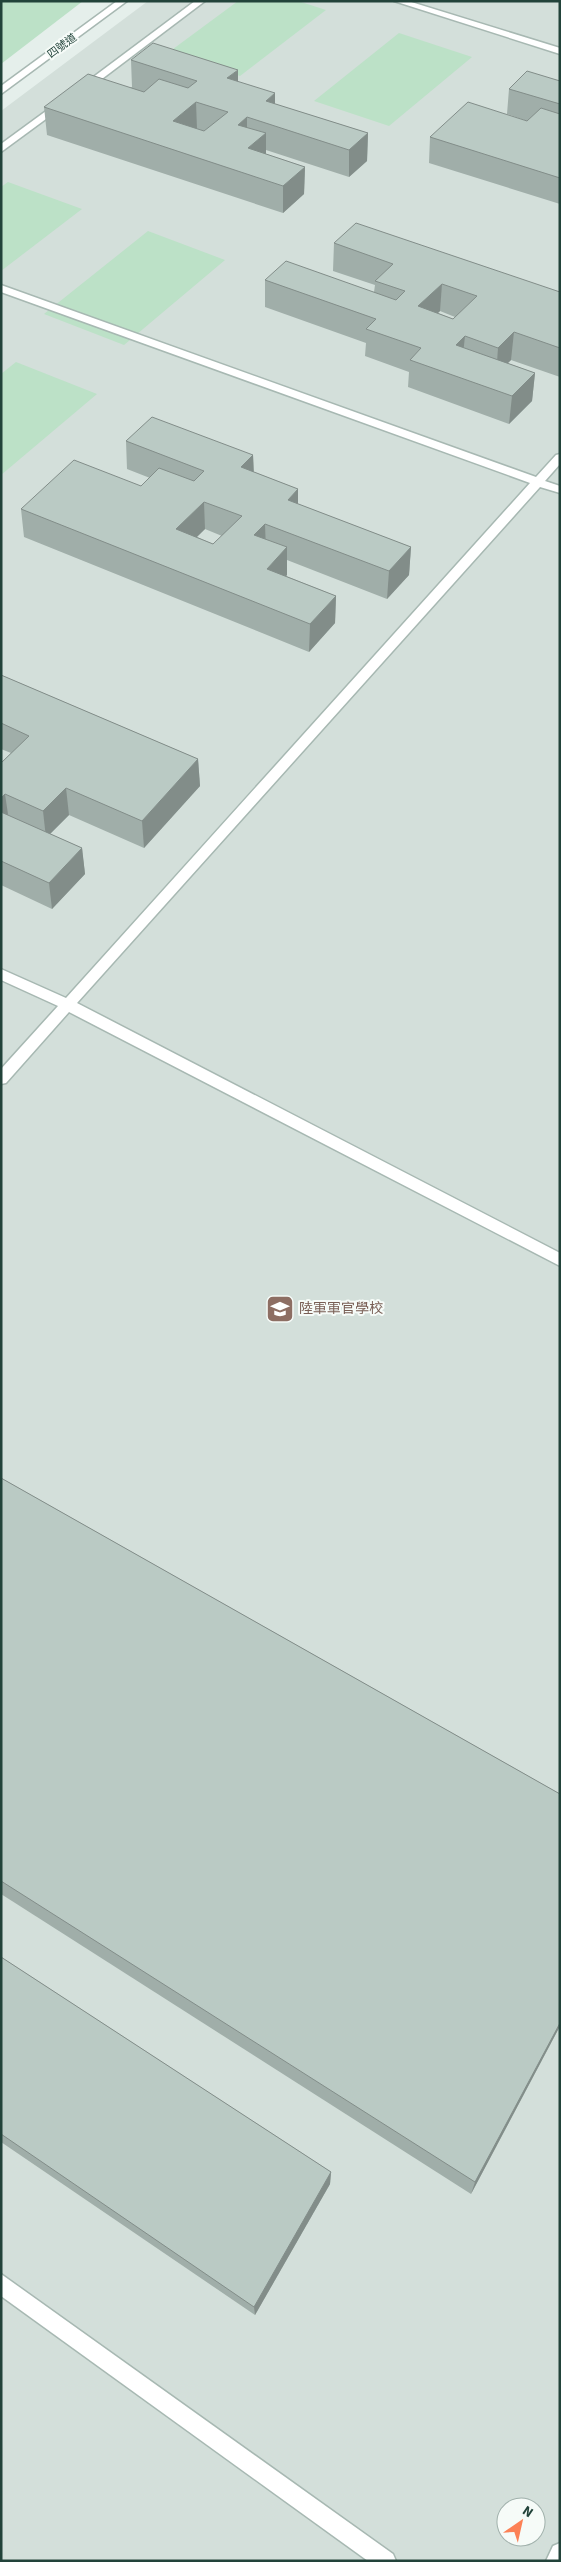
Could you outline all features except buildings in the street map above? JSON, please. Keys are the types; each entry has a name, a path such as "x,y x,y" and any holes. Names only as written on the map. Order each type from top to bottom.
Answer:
{"street":[{"name":"四號道","path":"1,91 123,1"},
{"path":"1,149 201,1"},
{"path":"398,1 560,51"},
{"path":"1,288 560,490"},
{"path":"1,1078 560,457"},
{"path":"1,974 68,1005 560,1260"},
{"path":"1,2284 386,2561"},
{"path":"556,2561 560,2553"}],"shaded area":[{"name":"陸軍軍官學校","path":"148,1 560,1 560,2561 1,2561 1,111"}],"green space":[{"path":"1,1 83,1 1,64"},
{"path":"238,1 298,1 326,10 240,76 169,52"},
{"path":"399,33 472,57 389,126 314,101"},
{"path":"8,182 82,209 1,271 1,187"},
{"path":"148,231 225,260 124,345 44,314"},
{"path":"16,362 97,394 1,475 1,374"}],"place":[{"name":"陸軍軍官學校","path":"280,1309"}]}
